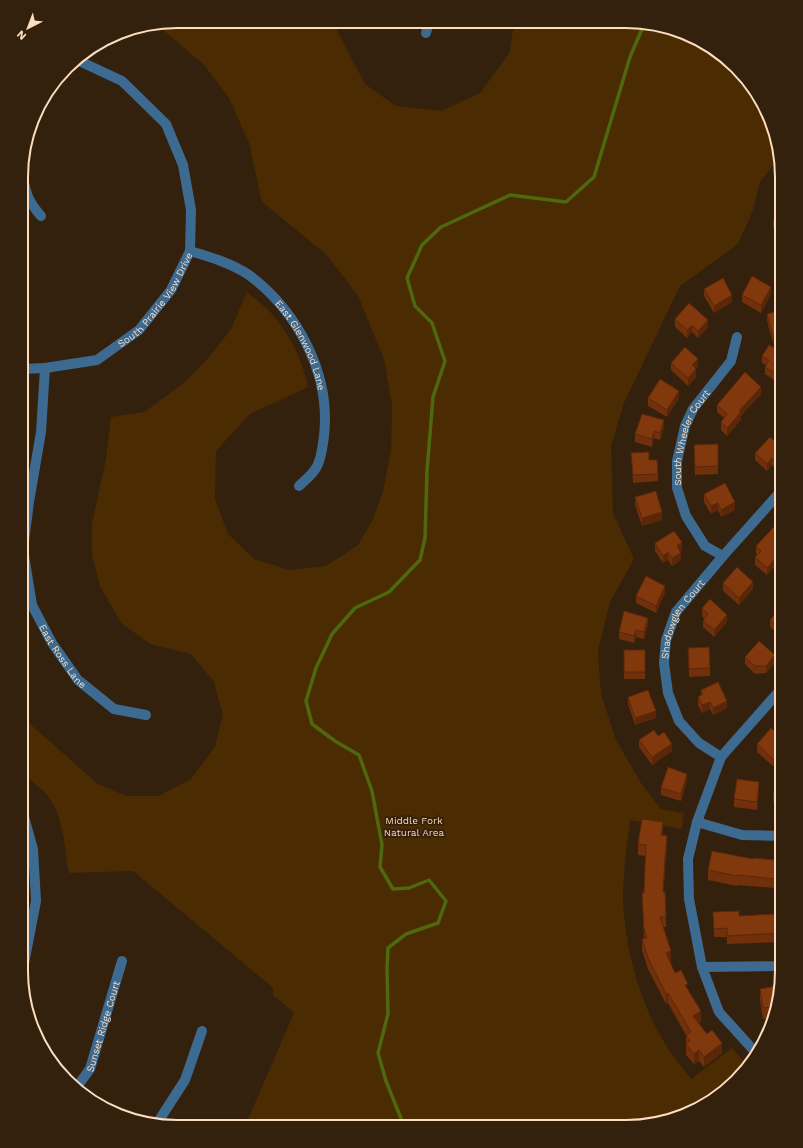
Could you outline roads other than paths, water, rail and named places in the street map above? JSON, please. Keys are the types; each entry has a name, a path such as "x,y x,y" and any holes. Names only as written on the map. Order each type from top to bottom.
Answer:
{"street":[{"path":"426,33 427,28"},
{"name":"South Prairie View Drive","path":"28,369 44,368 97,360 139,330 171,290 190,251 192,210 183,166 166,124 122,81 82,62"},
{"path":"28,197 31,204 41,216"},
{"name":"East Glenwood Lane","path":"190,251 224,262 248,274 269,292 291,316 306,343 316,368 324,398 326,421 323,444 317,467 299,486"},
{"name":"South Wheeler Court","path":"723,556 704,546 686,516 677,488 677,461 685,426 693,409 731,361 737,337"},
{"name":"East Ross Lane","path":"28,510 41,432 44,368"},
{"name":"Shadowglen Court","path":"721,757 699,743 679,721 668,693 664,663 666,640 676,612 775,498"},
{"name":"East Ross Lane","path":"28,580 32,605 52,644 78,680 114,709 146,715"},
{"path":"753,1049 719,1012 702,967 689,899 688,859 697,822 721,757 775,696"},
{"path":"697,822 742,834 775,837"},
{"path":"28,831 33,849 36,901 28,943"},
{"name":"Sunset Ridge Court","path":"79,1083 90,1068 122,961"},
{"path":"702,967 775,966"},
{"path":"160,1119 185,1080 202,1031"}],"waterway":[{"path":"402,1120 386,1081 378,1053 388,1014 388,948 406,934 438,923 446,901 429,880 409,888 393,889 380,867 382,845 372,791 359,755 335,741 312,724 306,701 316,668 332,634 355,608 389,592 420,560 425,538 427,471 433,397 445,361 432,323 415,306 407,278 422,245 441,227 510,195 566,202 594,177 630,57 642,29"}],"park label":[{"name":"Middle Fork Natural Area","path":"414,826"}]}
